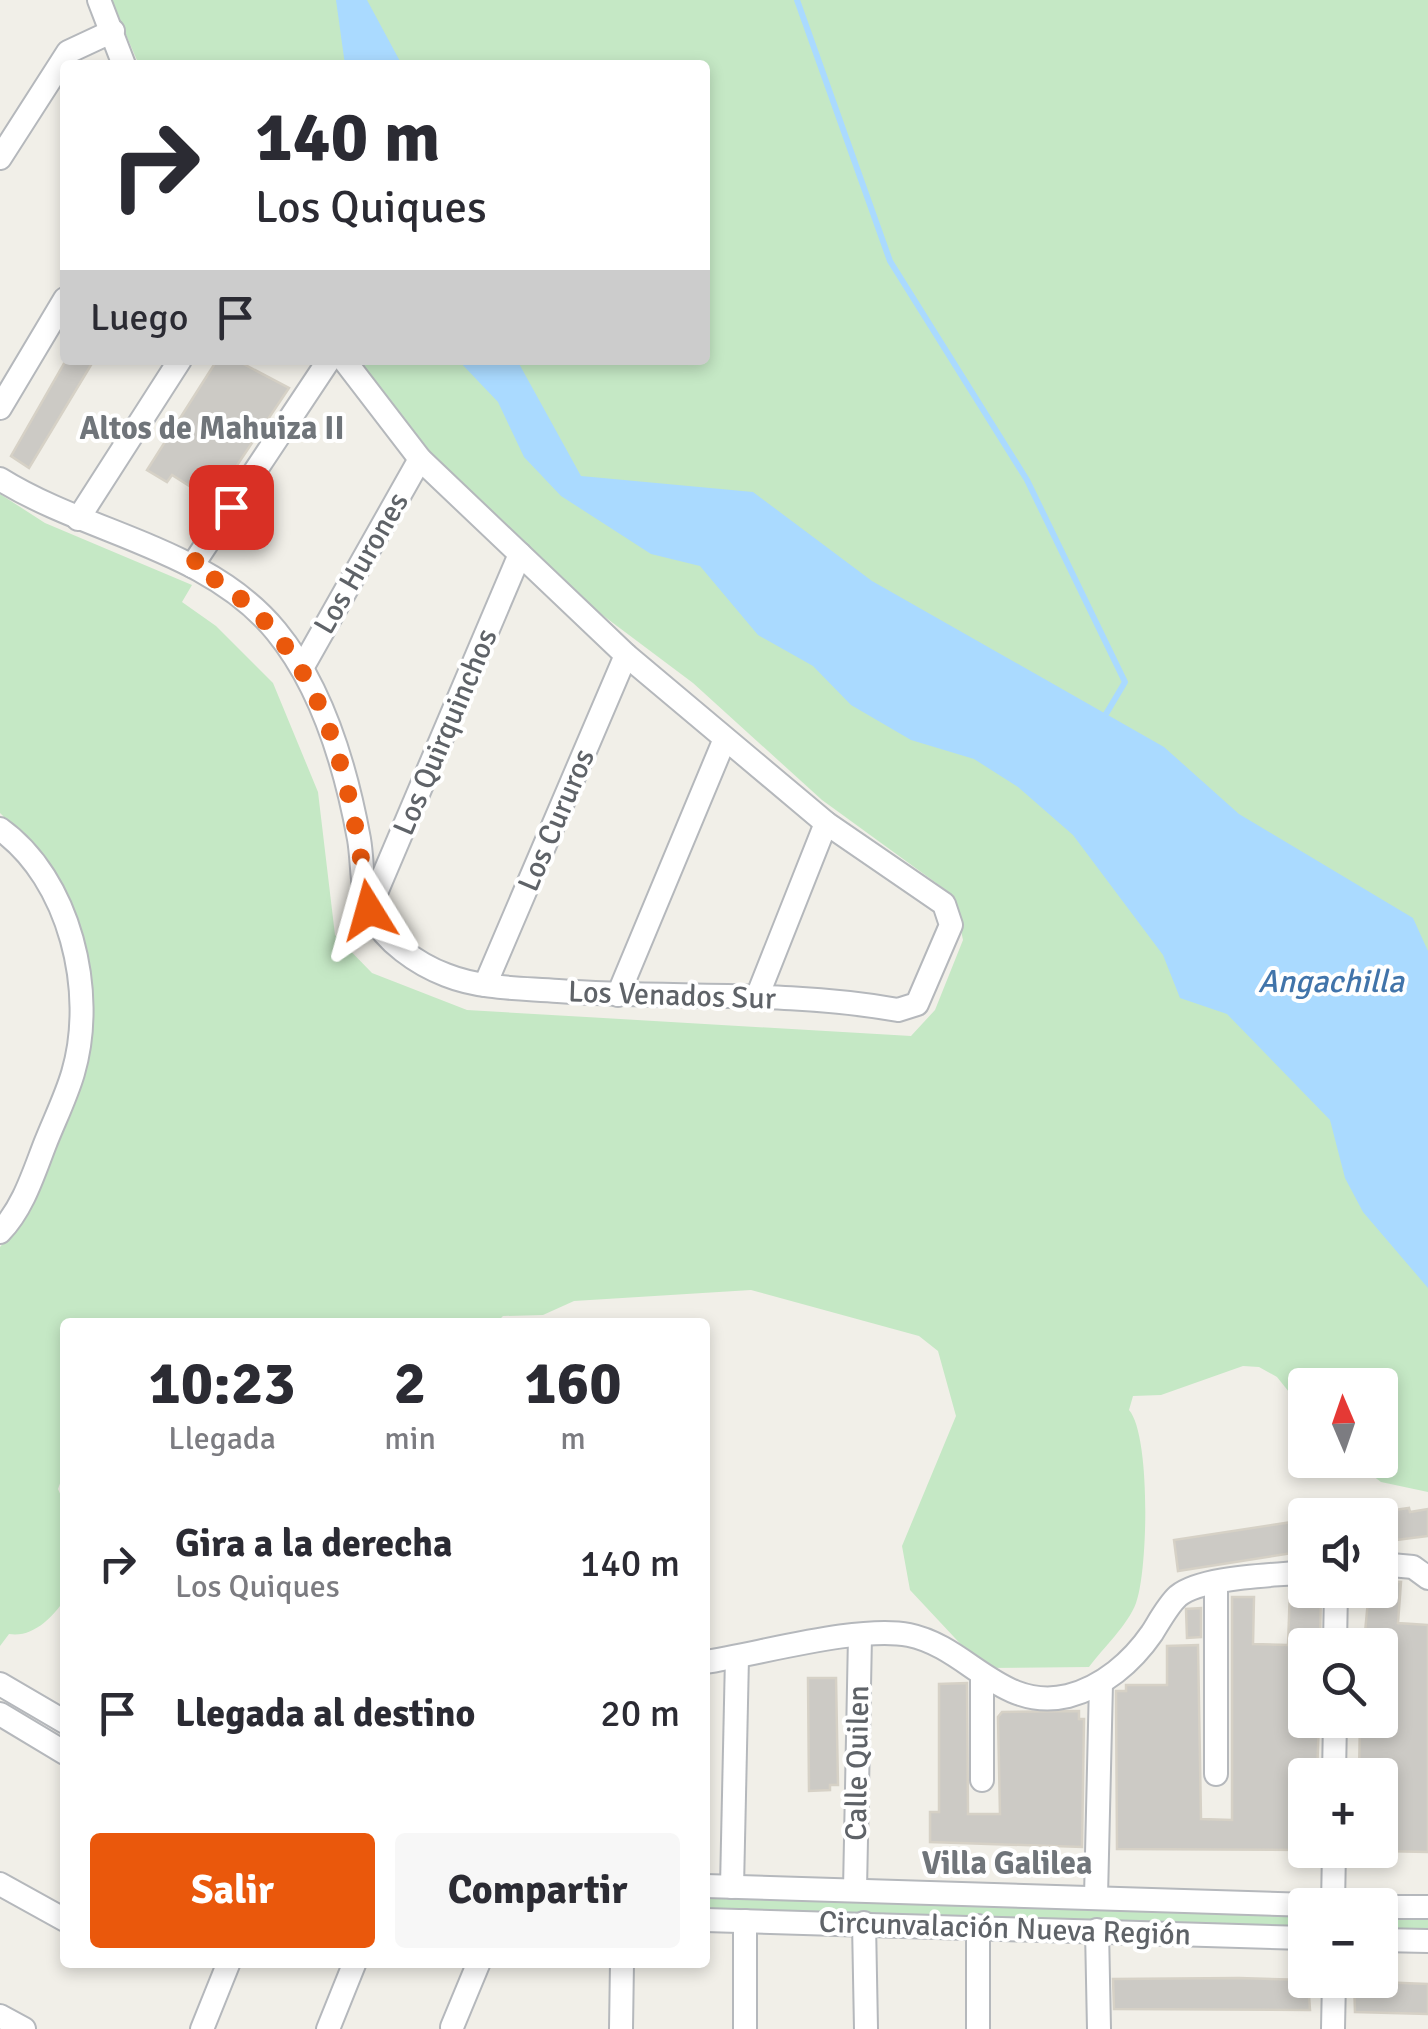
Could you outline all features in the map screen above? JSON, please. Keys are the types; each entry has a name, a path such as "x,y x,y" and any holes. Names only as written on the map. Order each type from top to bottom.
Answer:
{"street":[{"path":"100,0 122,60"},
{"path":"62,60 68,52 113,31"},
{"path":"3,144 60,63"},
{"path":"0,408 60,307"},
{"path":"78,519 177,365"},
{"path":"192,566 326,365"},
{"name":"Los Venados Sur","path":"0,479 78,519 192,566 256,610 302,668 345,779 369,910 391,940 424,966 485,985 618,995 757,997 898,1010 912,1007 926,993 951,925 948,909 826,823 626,655 420,459 348,365"},
{"name":"Los Hurones","path":"302,668 420,459"},
{"name":"Los Quirquinchos","path":"369,910 520,554"},
{"name":"Los Cururos","path":"485,985 626,655"},
{"path":"618,995 724,741"},
{"path":"757,997 826,823"},
{"path":"0,1232 24,1198 74,1072 81,1025 79,977 68,928 46,881 5,840"},
{"path":"1398,1566 1413,1567 1428,1578"},
{"path":"710,1661 860,1636 909,1636 1014,1694 1068,1696 1101,1683 1137,1654 1179,1595 1216,1582 1288,1574"},
{"path":"1216,1582 1216,1774"},
{"name":"Calle Quilen","path":"855,1890 860,1636"},
{"path":"732,1887 738,1657"},
{"path":"982,1677 982,1780"},
{"path":"1096,1897 1101,1683"},
{"path":"60,1719 8,1689 1,1715 60,1749"},
{"path":"0,1884 60,1917"},
{"name":"Circunvalación Nueva Región","path":"710,1886 1288,1904"},
{"path":"1398,1907 1428,1908"},
{"name":"Circunvalación Nueva Región","path":"710,1920 1288,1937"},
{"path":"745,1921 745,2029"},
{"path":"864,1923 866,2029"},
{"path":"978,1926 978,2029"},
{"path":"1098,1930 1099,2029"},
{"path":"1398,1941 1428,1942"},
{"path":"202,2029 227,1968"},
{"path":"328,2029 353,1968"},
{"path":"452,2027 477,1968"},
{"path":"621,2029 622,1968"},
{"path":"1334,1998 1334,2029"},
{"path":"0,2016 24,2029"}],"green space":[{"path":"111,0 1428,0 1428,1492 1376,1478 1398,1478 1398,1368 1288,1368 1288,1391 1277,1377 1259,1367 1243,1366 1161,1395 1133,1396 1129,1410 1141,1446 1145,1504 1143,1563 1132,1611 1089,1667 983,1668 910,1590 902,1546 956,1416 938,1351 919,1336 751,1290 574,1301 543,1315 501,1318 60,1318 60,1606 41,1625 26,1633 9,1634 0,1646 0,1247 30,1212 54,1152 68,1109 86,1003 35,847 0,813 0,494 45,523 192,585 182,602 216,626 273,683 318,792 335,935 372,973 467,1010 911,1036 935,1010 963,940 954,896 822,800 693,683 593,608 424,450 353,365 710,365 710,60 137,60"},
{"path":"710,1895 1288,1913 1288,1927 710,1910"},
{"path":"1398,1916 1428,1917 1428,1932 1398,1931"}],"water":[{"path":"336,0 367,0 399,60 344,60"},
{"name":"Angachilla","path":"463,365 520,365 581,476 753,492 872,581 1164,747 1239,814 1413,918 1428,951 1428,1288 1363,1212 1345,1178 1330,1120 1227,1014 1180,998 1163,955 1073,835 1018,787 974,759 911,740 851,705 813,666 758,635 700,566 651,554 561,496 524,457 498,402"}],"building":[{"path":"63,365 91,365 29,468 11,456"},
{"path":"214,365 245,365 289,388 213,501 172,475 167,482 147,470"},
{"path":"1428,1509 1428,1536 1398,1540 1398,1510"},
{"path":"1288,1523 1288,1554 1178,1571 1174,1540"},
{"path":"1398,1582 1401,1582 1398,1623 1428,1625 1428,1852 1398,1851 1398,1758 1359,1758 1360,1738 1398,1738 1398,1628 1365,1628 1367,1608 1398,1608"},
{"path":"1232,1597 1254,1597 1253,1644 1288,1645 1288,1738 1318,1738 1318,1758 1288,1758 1288,1850 1117,1849 1116,1691 1126,1691 1126,1685 1167,1685 1167,1646 1198,1645 1201,1819 1232,1820"},
{"path":"1201,1608 1201,1637 1187,1638 1186,1609"},
{"path":"1289,1608 1321,1608 1320,1628 1289,1628"},
{"path":"808,1678 836,1678 838,1785 830,1785 830,1790 809,1791"},
{"path":"967,1683 968,1814 1000,1814 998,1717 1002,1712 1079,1711 1079,1719 1084,1719 1082,1847 930,1842 930,1812 939,1812 939,1684"},
{"path":"1113,1979 1288,1979 1288,1998 1309,1998 1310,2010 1114,2009"},
{"path":"1398,1983 1428,1984 1428,2014 1355,2012 1355,1998 1398,1998"}],"waterway":[{"path":"797,0 890,261 1027,480 1125,682 1106,714"}],"district":[{"name":"Altos de Mahuiza II","path":"212,428"},
{"name":"Villa Galilea","path":"1007,1863"}],"route":[{"path":"231,507 192,566 215,578 256,610 302,668 345,779 369,910"}]}
